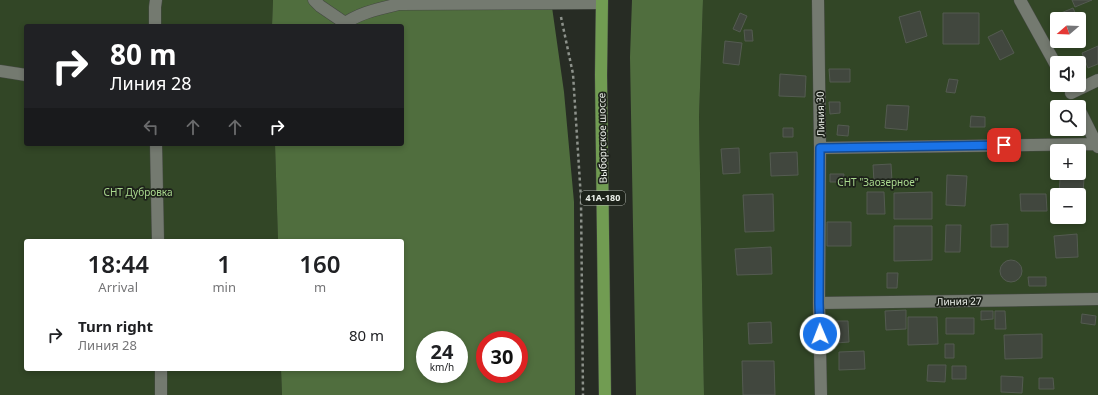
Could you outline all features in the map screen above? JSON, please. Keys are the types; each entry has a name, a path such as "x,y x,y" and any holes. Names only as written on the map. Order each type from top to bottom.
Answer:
{"main road":[{"name":"Выборгское шоссе","path":"602,1 601,75 605,395"}],"street":[{"path":"155,24 156,0"},
{"path":"314,0 343,24 366,12 399,4 602,1"},
{"name":"Линия 30","path":"818,0 820,148 819,303 821,395"},
{"path":"1020,0 1050,56"},
{"path":"0,71 24,75"},
{"path":"1086,84 1098,80"},
{"path":"820,148 1097,145 1086,122"},
{"path":"156,146 158,239"},
{"name":"Линия 27","path":"819,303 1098,299"},
{"path":"161,371 161,395"}],"path":[{"path":"558,2 574,82 580,199 583,395"}],"green space":[{"name":"СНТ Дубровка","path":"0,0 273,0 272,24 24,24 24,146 275,146 278,239 24,239 24,371 281,371 282,395 0,395"},
{"path":"273,0 551,0 564,92 574,202 575,395 282,395 281,371 404,371 404,239 278,239 275,146 404,146 404,24 272,24"},
{"path":"632,0 703,0 699,117 704,395 636,395 630,57"},
{"name":"СНТ \"Заозерное\"","path":"703,0 1098,0 1098,395 704,395 699,117"}],"building":[{"path":"1072,0 1092,0 1075,7"},
{"path":"1073,8 1075,12 1063,12"},
{"path":"920,11 927,36 906,43 899,17"},
{"path":"740,13 747,16 740,32 733,29"},
{"path":"943,13 979,13 979,44 943,44"},
{"path":"744,30 752,30 753,41 745,41"},
{"path":"1002,30 1014,53 1000,60 988,37"},
{"path":"725,41 742,43 739,65 723,63"},
{"path":"1098,46 1098,64 1088,68 1086,56 1083,56 1082,53"},
{"path":"829,69 850,69 850,82 830,82"},
{"path":"780,74 806,76 805,97 779,96"},
{"path":"949,79 958,80 955,93 946,92"},
{"path":"829,102 840,102 840,113 830,114"},
{"path":"887,105 909,106 907,130 885,128"},
{"path":"971,116 985,117 985,127 970,127"},
{"path":"838,125 849,126 848,136 837,135"},
{"path":"783,128 793,128 793,137 783,137"},
{"path":"739,148 740,173 723,174 721,149"},
{"path":"797,152 798,175 771,176 770,153"},
{"path":"891,164 892,181 874,182 873,165"},
{"path":"830,174 844,174 843,182 830,182"},
{"path":"947,175 967,176 965,206 946,205"},
{"path":"1060,180 1084,180 1083,188 1059,188"},
{"path":"867,192 884,192 885,214 867,214"},
{"path":"932,192 932,219 894,219 894,193"},
{"path":"773,194 774,231 745,232 743,195"},
{"path":"1020,194 1046,194 1047,211 1021,211"},
{"path":"827,222 851,222 851,246 827,246"},
{"path":"1008,224 1008,247 991,247 991,225"},
{"path":"946,225 961,225 960,252 945,252"},
{"path":"894,226 932,226 932,260 894,261"},
{"path":"1077,234 1078,257 1056,258 1054,236"},
{"path":"771,247 772,274 737,275 735,249"},
{"path":"1011,260 1019,263 1022,271 1019,279 1011,282 1003,279 1000,271 1003,263"},
{"path":"887,273 898,273 897,288 887,288"},
{"path":"1028,277 1046,277 1046,286 1029,286"},
{"path":"906,310 906,329 886,330 885,311"},
{"path":"981,311 993,311 993,319 981,320"},
{"path":"995,311 1005,311 1006,329 995,329"},
{"path":"1082,314 1096,316 1095,325 1081,323"},
{"path":"908,317 937,317 938,344 908,345"},
{"path":"946,318 974,318 974,334 946,334"},
{"path":"835,321 848,321 849,342 836,343"},
{"path":"771,322 772,343 749,344 748,323"},
{"path":"1042,334 1042,358 1005,359 1004,335"},
{"path":"945,344 954,344 954,358 945,358"},
{"path":"864,351 865,369 839,370 839,352"},
{"path":"742,361 774,361 775,395 743,395"},
{"path":"928,365 946,365 945,382 927,381"},
{"path":"952,366 966,366 966,379 952,379"},
{"path":"1001,376 1023,377 1022,393 1001,392"},
{"path":"1039,378 1053,378 1054,389 1039,389"}],"route":[{"path":"820,334 820,148 1004,145"}]}
